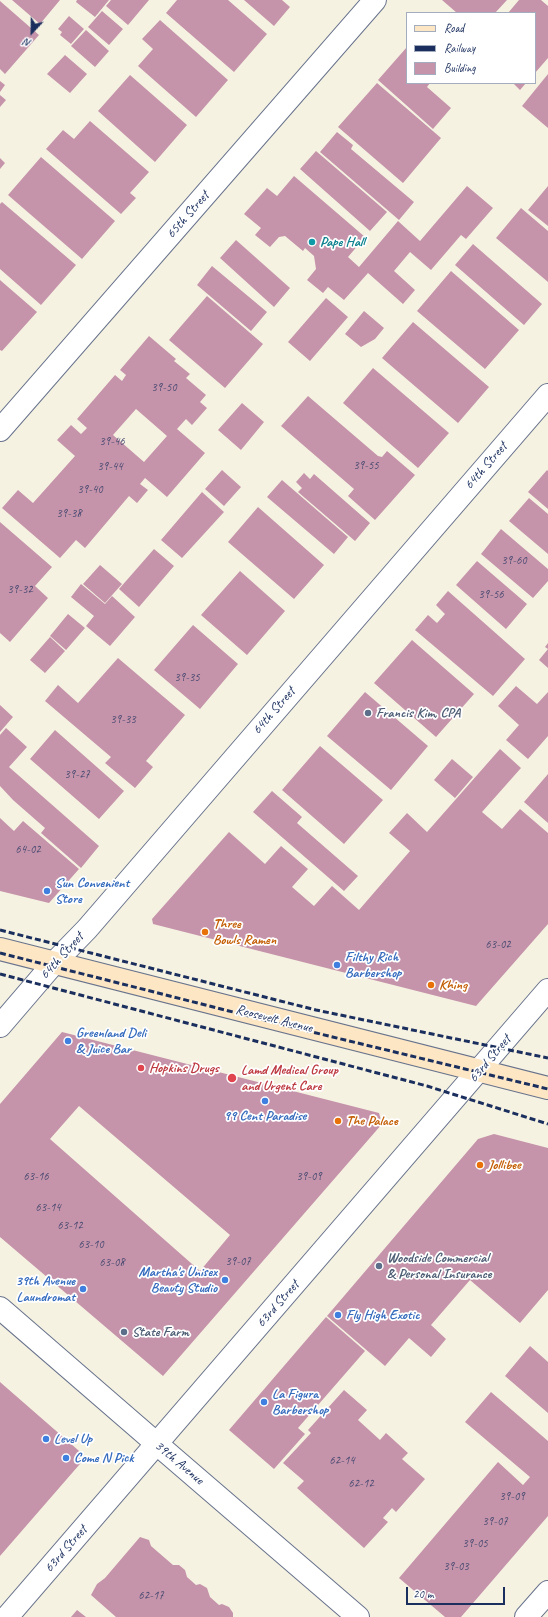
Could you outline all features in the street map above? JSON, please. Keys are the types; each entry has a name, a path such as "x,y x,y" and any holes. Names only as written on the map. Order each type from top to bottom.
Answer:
{"main road":[{"name":"Roosevelt Avenue","path":"0,950 548,1088"}],"street":[{"name":"65th Street","path":"0,430 375,0"},
{"name":"64th Street","path":"0,1026 54,963 87,929 548,395"},
{"name":"63rd Street","path":"7,1617 548,990"},
{"name":"39th Avenue","path":"0,1308 358,1617"},
{"path":"526,1617 548,1592"}],"building":[{"path":"12,0 60,0 40,24"},
{"path":"77,0 109,0 95,17 76,2"},
{"path":"111,0 149,0 128,25 106,6"},
{"path":"177,0 228,0 267,34 234,72 166,13"},
{"path":"244,0 282,0 290,7 274,26"},
{"path":"442,0 507,0 496,12 456,12"},
{"path":"519,0 541,0 548,6 548,58 536,72 536,12 509,12"},
{"path":"0,1 39,35 5,74 0,69"},
{"path":"102,11 123,29 109,45 88,27"},
{"path":"69,16 84,29 71,44 60,35 62,32 58,29"},
{"path":"160,20 228,80 196,117 138,66 153,49 142,39"},
{"path":"86,30 109,51 95,67 71,46"},
{"path":"406,48 406,84 429,84 427,87 451,108 433,129 378,80"},
{"path":"65,55 87,74 70,93 47,74"},
{"path":"548,74 548,128 522,106"},
{"path":"130,75 187,125 155,162 98,111"},
{"path":"0,81 5,85 0,92"},
{"path":"377,83 441,138 403,183 338,127"},
{"path":"514,84 525,84 520,90"},
{"path":"0,95 6,100 0,107"},
{"path":"90,121 149,172 130,193 136,198 121,214 46,149 63,130 74,139"},
{"path":"337,132 353,145 351,149 414,202 399,220 320,152"},
{"path":"316,151 387,212 370,231 300,169"},
{"path":"41,157 115,221 82,259 8,195"},
{"path":"0,158 5,163 0,169"},
{"path":"294,176 365,237 348,257 359,267 398,221 420,241 467,186 493,208 466,239 461,235 431,270 410,252 394,271 415,290 403,304 368,273 344,300 328,287 323,293 307,280 316,269 314,256 305,248 303,251 285,236 279,237 270,247 255,235 261,228 244,214 267,188 277,196"},
{"path":"548,186 548,226 528,210"},
{"path":"2,202 76,265 41,305 0,269 0,204"},
{"path":"521,208 548,231 548,282 496,238"},
{"path":"236,240 290,288 274,307 220,258"},
{"path":"473,244 542,304 524,325 455,265"},
{"path":"212,266 267,312 251,331 197,285"},
{"path":"451,271 519,330 485,369 417,311"},
{"path":"0,280 37,312 2,351 0,350"},
{"path":"207,296 263,344 225,388 169,340"},
{"path":"326,298 348,317 310,361 288,342"},
{"path":"364,311 384,328 375,339 361,347 345,334"},
{"path":"413,322 489,387 458,423 382,358"},
{"path":"149,336 176,359 174,361 190,374 186,378 206,395 200,402 207,408 192,425 186,419 177,429 205,453 167,497 145,478 140,484 148,490 137,503 129,496 85,548 76,540 60,558 2,508 18,490 33,503 75,456 57,440 71,425 81,434 87,428 77,419 115,375 122,381 126,375 120,370","holes":["136,409 167,436 144,462 113,435"]},
{"path":"373,368 449,433 418,468 343,403"},
{"path":"308,396 378,456 382,457 387,451 415,475 375,520 348,496 354,489 281,426"},
{"path":"242,403 264,422 241,450 218,430"},
{"path":"222,470 241,487 224,506 205,489"},
{"path":"547,470 548,471 548,509 528,492"},
{"path":"304,473 310,479 314,474 370,523 355,541 298,492 302,488 296,482"},
{"path":"282,480 348,537 334,554 267,497"},
{"path":"202,492 224,512 182,558 161,540"},
{"path":"529,498 548,514 548,554 509,521"},
{"path":"258,507 324,565 294,599 228,542"},
{"path":"0,522 52,567 35,586 48,598 10,642 0,633"},
{"path":"501,529 548,569 548,581 533,598 481,554"},
{"path":"154,549 174,566 139,607 119,589"},
{"path":"477,561 527,604 506,629 456,585"},
{"path":"100,565 122,584 105,603 83,584"},
{"path":"240,571 285,611 247,655 201,615"},
{"path":"81,584 105,604 112,596 135,617 110,646 86,626 94,616 71,597"},
{"path":"448,591 525,659 493,696 415,630 428,615 437,623 445,614 436,605"},
{"path":"68,614 85,628 66,650 50,636"},
{"path":"193,625 238,664 200,709 154,670"},
{"path":"50,637 65,651 45,673 30,660"},
{"path":"412,640 474,694 436,737 374,683"},
{"path":"548,649 548,668 539,660"},
{"path":"118,658 185,715 146,761 153,767 135,788 105,763 111,757 45,701 58,685 78,703"},
{"path":"516,686 537,704 548,692 548,736 528,759 506,740 519,725 498,706"},
{"path":"365,692 428,746 391,790 327,736"},
{"path":"0,705 13,717 0,732"},
{"path":"6,728 27,747 9,767 99,846 81,868 41,833 45,828 13,800 0,786 0,735"},
{"path":"55,730 124,791 99,819 30,759"},
{"path":"320,746 383,800 344,844 282,790"},
{"path":"500,749 521,768 482,812 502,829 520,809 548,833 548,924 476,1006 153,924 152,919 229,832 265,864 281,846 308,869 292,887 314,906 332,886 359,910 410,851 389,833 407,813 427,832"},
{"path":"452,759 473,777 455,798 434,780"},
{"path":"548,774 548,823 524,802"},
{"path":"272,791 302,817 297,823 358,876 344,891 253,812"},
{"path":"0,818 14,831 23,821 79,869 49,903 0,891"},
{"path":"62,1032 379,1113 382,1124 163,1376 0,1237 0,1104","holes":["79,1106 230,1235 200,1271 50,1139"]},
{"path":"494,1134 548,1148 548,1290 520,1323 470,1280 431,1325 446,1339 431,1357 409,1338 385,1366 327,1316 478,1139"},
{"path":"326,1317 365,1351 298,1428 305,1434 274,1469 229,1430"},
{"path":"530,1346 548,1362 548,1413 505,1376"},
{"path":"0,1382 86,1457 0,1556"},
{"path":"344,1390 367,1410 358,1420 380,1440 386,1433 408,1453 402,1459 425,1479 396,1512 392,1508 383,1518 388,1522 364,1548 297,1488 304,1481 283,1463 311,1433 308,1430"},
{"path":"491,1392 548,1441 548,1516 461,1617 445,1617 399,1578 498,1462 523,1485 530,1477 465,1422"},
{"path":"140,1537 149,1540 151,1546 173,1565 179,1565 185,1570 187,1577 196,1585 200,1584 207,1588 210,1597 219,1605 222,1604 229,1607 233,1613 233,1617 116,1617 91,1595 97,1584 105,1578"},
{"path":"77,1610 86,1617 71,1617"}],"railway":[{"path":"0,930 316,1010 548,1058"},
{"path":"0,953 312,1032 548,1089"},
{"path":"0,974 427,1086 548,1124"}],"place":[{"name":"Pape Hall","path":"312,242"},
{"name":"Francis Kim, CPA","path":"368,713"},
{"name":"Sun Convenient Store","path":"47,891"},
{"name":"Three Bowls Ramen","path":"205,932"},
{"name":"Filthy Rich Barbershop","path":"337,965"},
{"name":"Khing","path":"431,985"},
{"name":"Greenland Deli & Juice Bar","path":"68,1041"},
{"name":"Hopkins Drugs","path":"141,1068"},
{"name":"Lamd Medical Group and Urgent Care","path":"232,1078"},
{"name":"99 Cent Paradise","path":"265,1101"},
{"name":"The Palace","path":"338,1121"},
{"name":"Jollibee","path":"480,1165"},
{"name":"Woodside Commercial & Personal Insurance","path":"379,1266"},
{"name":"Martha's Unisex Beauty Studio","path":"225,1280"},
{"name":"39th Avenue Laundromat","path":"83,1289"},
{"name":"Fly High Exotic","path":"338,1315"},
{"name":"State Farm","path":"124,1332"},
{"name":"La Figura Barbershop","path":"264,1402"},
{"name":"Level Up","path":"46,1439"},
{"name":"Come N Pick","path":"66,1458"}]}
